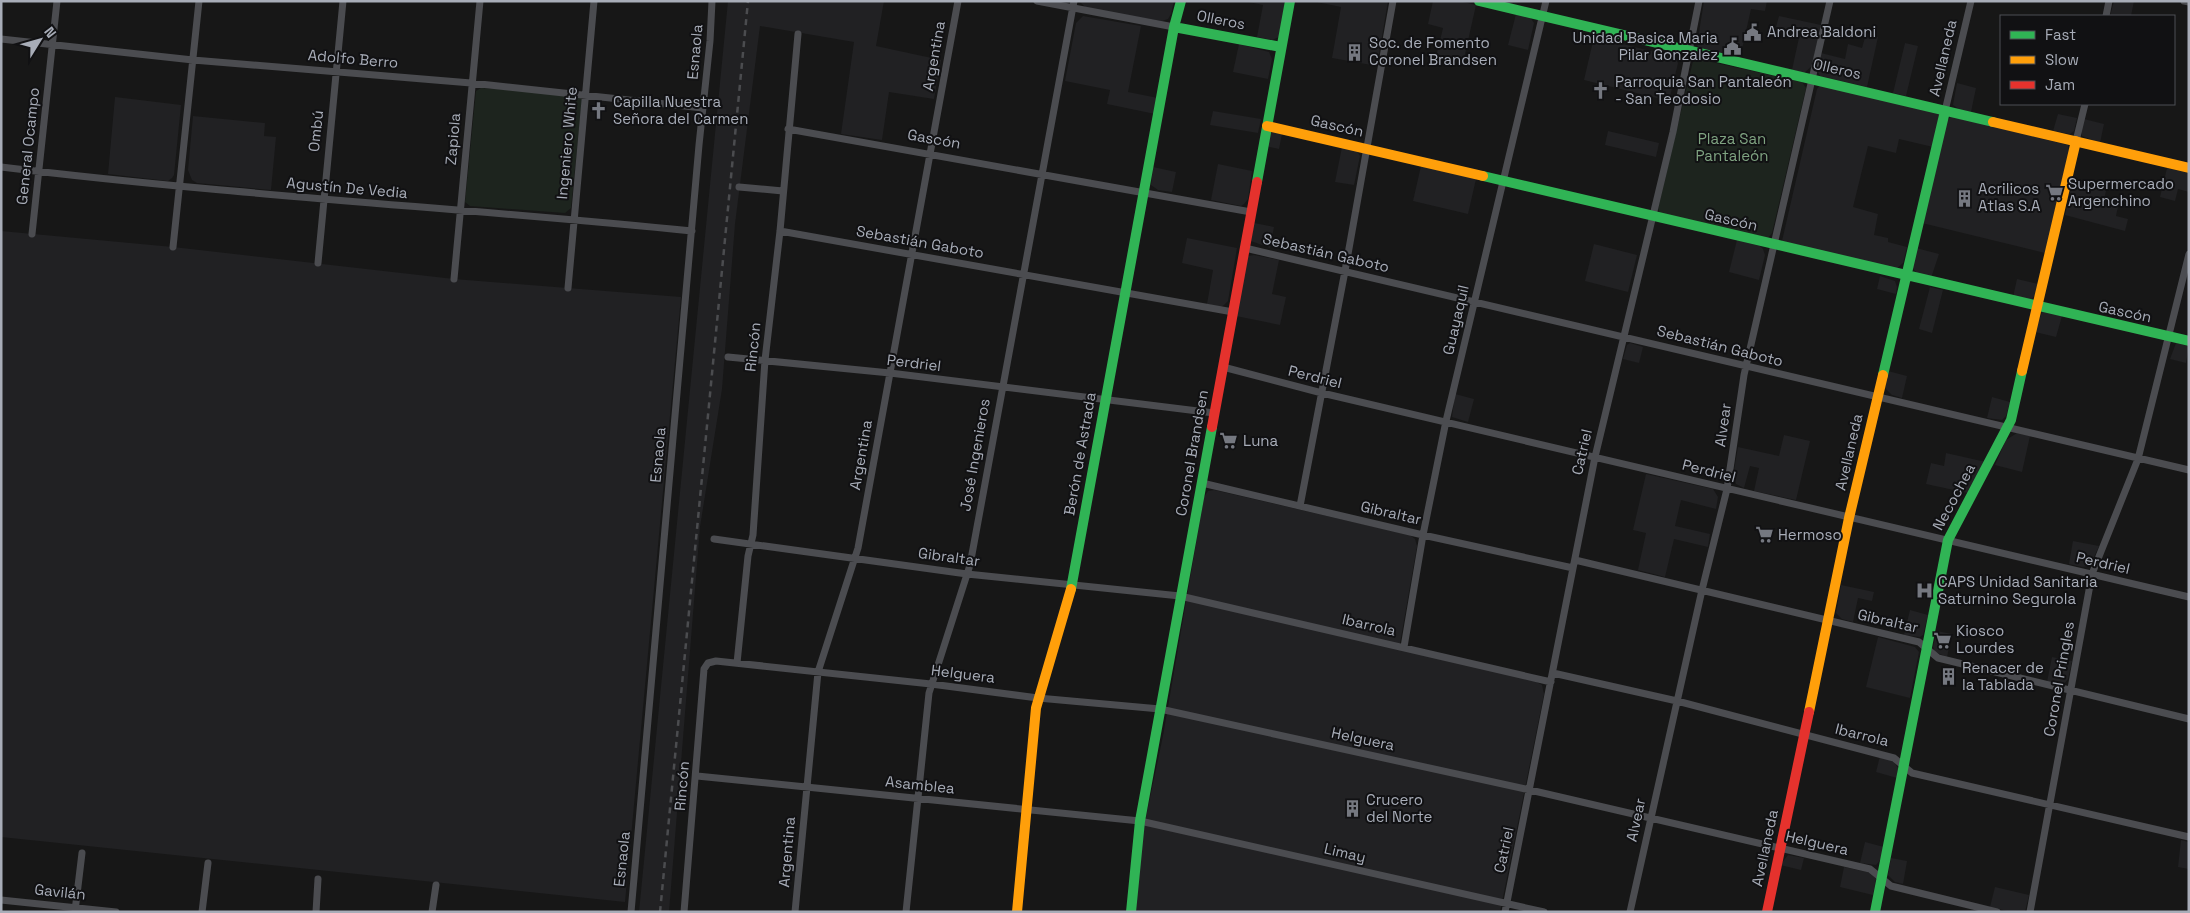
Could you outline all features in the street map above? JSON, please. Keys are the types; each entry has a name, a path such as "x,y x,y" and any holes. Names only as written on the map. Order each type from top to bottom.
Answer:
{"street":[{"name":"General Ocampo","path":"32,234 57,1"},
{"path":"173,247 199,1"},
{"name":"Ombú","path":"318,263 342,1"},
{"name":"Zapiola","path":"454,279 480,1"},
{"name":"Ingeniero White","path":"568,288 594,1"},
{"name":"Esnaola","path":"631,912 710,41 712,1"},
{"name":"Argentina","path":"795,912 818,672 856,557 958,1"},
{"name":"Olleros","path":"1036,1 1073,5 1174,27 1281,47"},
{"name":"Berón de Astrada","path":"1017,912 1038,698 1072,585 1124,293 1174,27 1181,1"},
{"name":"Coronel Brandsen","path":"1131,912 1140,821 1290,1"},
{"path":"1300,506 1345,271 1393,1"},
{"name":"Olleros","path":"1479,1 2189,168"},
{"name":"Guayaquil","path":"1404,647 1423,535 1446,421 1546,1"},
{"name":"Catriel","path":"1505,912 1594,457 1654,217 1699,1"},
{"name":"Alvear","path":"1630,912 1702,590 1727,489 1746,367 1830,1"},
{"name":"Avellaneda","path":"1767,912 1849,518 1971,1"},
{"path":"2106,15 2109,1"},
{"path":"2184,1 2189,2"},
{"name":"José Ingenieros","path":"906,912 931,684 967,574 1073,5"},
{"name":"Rincón","path":"736,663 750,545 753,535 765,360 780,231 798,34"},
{"name":"Adolfo Berro","path":"1,39 192,60 472,83 703,108"},
{"name":"Necochea","path":"1875,912 1948,540 2009,428 2085,105"},
{"name":"Gascón","path":"1267,126 2189,342"},
{"name":"Gascón","path":"788,129 1251,212"},
{"name":"Agustín De Vedia","path":"1,167 323,200 574,219 692,231"},
{"path":"739,187 783,191"},
{"name":"Sebastián Gaboto","path":"780,231 1233,312"},
{"name":"Sebastián Gaboto","path":"1245,248 1474,300 1746,367 1878,396 2189,470"},
{"name":"Coronel Pringles","path":"2030,912 2072,692 2092,574 2138,459 2170,337 2189,254"},
{"name":"Perdriel","path":"728,357 890,373 1214,413"},
{"name":"Perdriel","path":"1223,367 1322,393 2189,597"},
{"name":"Gibraltar","path":"1202,484 1423,535 1702,590 1920,642 1938,658 2189,719"},
{"name":"Gibraltar","path":"714,539 856,557 967,574 1180,596"},
{"name":"Ibarrola","path":"1180,596 1551,682"},
{"name":"Helguera","path":"708,663 716,661 736,663 931,684 1038,698 1160,709 1530,790 1870,869 1891,886 1998,912"},
{"name":"Rincón","path":"684,912 697,776 704,669 708,663"},
{"name":"Ibarrola","path":"1553,673 1677,701 1894,758 1912,772 2189,837"},
{"name":"Asamblea","path":"697,776 1140,821"},
{"name":"Limay","path":"1140,821 1544,912"},
{"path":"76,910 82,853"},
{"path":"202,912 208,863"},
{"path":"316,912 318,879"},
{"path":"432,912 436,885"},
{"name":"Gavilán","path":"1,900 76,910 116,912"}],"shaded area":[{"path":"728,1 884,1 876,46 941,60 934,99 889,92 882,140 841,134 854,42 760,26 735,224 722,389 700,527 669,912 639,912"},
{"path":"1079,1 1174,1 1168,19 1162,21 1087,9"},
{"path":"1244,1 1285,1 1279,37 1272,40 1257,37 1263,5"},
{"path":"1312,1 1388,1 1377,66 1332,58 1341,7"},
{"path":"1433,1 1459,1 1476,5 1463,63 1436,57 1443,28 1428,24"},
{"path":"1704,1 1767,1 1765,11 1751,9 1740,58 1699,48 1697,45"},
{"path":"2114,1 2134,1 2131,15 2110,15"},
{"path":"1516,14 1530,17 1534,23 1528,50 1508,45"},
{"path":"1083,16 1141,26 1128,92 1158,98 1155,114 1107,104 1110,90 1065,81 1076,23"},
{"path":"1779,16 1821,25 1812,66 1804,73 1792,70 1800,33 1776,27"},
{"path":"1866,34 1878,37 1867,87 1820,76 1817,70 1821,53 1845,59 1848,44 1862,48"},
{"path":"1594,37 1675,57 1678,63 1669,101 1584,80"},
{"path":"1905,43 1918,46 1906,96 1893,93"},
{"path":"1239,44 1269,52 1272,59 1268,79 1233,72"},
{"path":"1957,83 1976,88 1971,112 1959,109 1953,105"},
{"path":"1820,85 1939,114 1933,147 1899,139 1896,153 1868,146 1853,207 1878,214 1874,235 1888,238 1888,242 1907,247 1903,263 1896,269 1782,241 1817,89"},
{"path":"115,97 181,105 174,175 168,181 108,174"},
{"path":"1213,111 1261,119 1258,133 1210,125"},
{"path":"2058,114 2077,118 2074,131 2070,134 2053,131"},
{"path":"193,116 265,123 264,136 276,137 271,190 197,183 192,180 188,170"},
{"path":"1951,116 2068,145 2069,150 2045,253 1922,223 1947,121"},
{"path":"2084,119 2104,124 2100,143 2082,136 2081,131"},
{"path":"1608,131 1659,143 1656,157 1605,145"},
{"path":"1272,132 1282,134 1279,149 1266,146"},
{"path":"1342,147 1357,151 1360,156 1354,185 1335,182"},
{"path":"1218,164 1252,171 1248,199 1241,206 1211,200"},
{"path":"1421,166 1476,179 1468,214 1413,201"},
{"path":"1153,167 1176,172 1172,192 1158,190 1151,185"},
{"path":"2167,168 2189,173 2189,192 2178,189 2175,201 2160,197"},
{"path":"2073,179 2107,187 2104,199 2119,202 2116,216 2128,219 2125,231 2065,215"},
{"path":"1254,223 1274,227 1270,248 1251,241"},
{"path":"1,231 173,247 454,279 681,297 625,902 1,837"},
{"path":"1187,238 1237,248 1228,301 1221,307 1207,304 1213,270 1182,263"},
{"path":"1737,240 1760,246 1763,249 1765,255 1759,280 1729,272"},
{"path":"1594,244 1637,255 1628,292 1585,281"},
{"path":"1916,248 1939,254 1931,278 1917,273 1912,266"},
{"path":"1254,255 1279,260 1272,294 1286,297 1280,325 1236,316 1248,256"},
{"path":"1880,276 1895,281 1897,287 1896,294 1877,289"},
{"path":"2017,279 2038,284 2035,295 2031,300 2013,297"},
{"path":"1930,287 1943,290 1932,333 1919,329"},
{"path":"2042,312 2062,316 2056,337 2035,332"},
{"path":"1630,343 1643,347 1639,363 1623,359 1627,345"},
{"path":"2176,343 2189,346 2186,363 2170,359"},
{"path":"1888,371 1907,376 1902,398 1892,395 1885,388"},
{"path":"1455,394 1474,399 1468,422 1452,417"},
{"path":"1992,397 2010,402 2006,416 2002,420 1987,418"},
{"path":"2017,433 2030,436 2022,472 1995,465 2006,440"},
{"path":"1784,435 1810,441 1796,500 1754,491 1759,468 1750,466 1744,488 1736,484 1733,476 1738,447 1779,456"},
{"path":"1946,453 1986,462 1968,493 1926,484 1931,463 1944,466"},
{"path":"1646,474 1713,489 1718,497 1716,509 1681,500 1675,526 1710,534 1708,547 1674,539 1665,577 1638,570 1646,533 1633,530"},
{"path":"1214,490 1410,535 1415,539 1417,546 1399,649 1535,681 1542,685 1544,694 1500,912 1135,912 1143,831 1163,736 1204,497 1208,491"},
{"path":"2073,541 2099,546 2090,566 2082,567 2069,564"},
{"path":"1841,585 1874,592 1872,601 1858,598 1853,622 1842,619 1836,613"},
{"path":"1910,610 1928,615 1923,635 1920,637 1904,635"},
{"path":"1937,631 1952,634 1947,657 1935,652 1933,647"},
{"path":"1878,637 1915,647 1919,652 1910,698 1866,687"},
{"path":"2052,657 2072,661 2068,679 2064,684 2047,682"},
{"path":"1880,756 1894,762 1898,768 1897,778 1876,772"},
{"path":"2181,840 2189,842 2189,869 2178,867"},
{"path":"1865,842 1884,847 1881,859 1876,865 1860,863"},
{"path":"1788,855 1804,858 1801,870 1780,865"},
{"path":"1891,858 1907,861 1903,884 1895,882 1888,875"},
{"path":"1844,867 1872,873 1876,879 1873,895 1840,887"},
{"path":"1995,887 2029,895 2025,912 2011,912 1990,907"}],"green space":[{"name":"Plaza San Pantaleón","path":"1698,59 1802,82 1806,88 1772,233 1768,238 1660,213 1658,209 1693,61"},
{"path":"481,88 577,94 582,99 571,208 565,213 470,206 465,202 476,91"}],"railway":[{"path":"660,912 748,1"}],"traffic: fast":[{"path":"1071,589 1174,27 1181,1"},
{"path":"1257,182 1290,1"},
{"path":"1479,1 1993,122"},
{"path":"1174,27 1281,47"},
{"path":"1883,375 1945,111"},
{"path":"1483,176 2189,341"},
{"path":"1875,912 1948,540 2011,420 2022,371"},
{"path":"1131,912 1140,821 1212,427"}],"traffic: slow":[{"path":"1993,122 2189,168"},
{"path":"1267,126 1483,176"},
{"path":"2022,371 2076,141"},
{"path":"1809,712 1849,518 1883,375"},
{"path":"1017,912 1036,708 1071,589"}],"traffic: jam":[{"path":"1212,427 1257,182"},
{"path":"1767,912 1809,712"}],"place":[{"name":"Andrea Baldoni","path":"1753,32"},
{"name":"Unidad Basica Maria Pilar Gonzalez","path":"1732,47"},
{"name":"Soc. de Fomento Coronel Brandsen","path":"1355,52"},
{"name":"Parroquia San Pantaleón - San Teodosio","path":"1601,91"},
{"name":"Capilla Nuestra Señora del Carmen","path":"599,111"},
{"name":"Supermercado Argenchino","path":"2054,193"},
{"name":"Acrilicos Atlas S.A","path":"1964,198"},
{"name":"Luna","path":"1229,441"},
{"name":"Hermoso","path":"1764,535"},
{"name":"CAPS Unidad Sanitaria Saturnino Segurola","path":"1924,591"},
{"name":"Kiosco Lourdes","path":"1942,640"},
{"name":"Renacer de la Tablada","path":"1948,677"},
{"name":"Crucero del Norte","path":"1352,809"}]}
